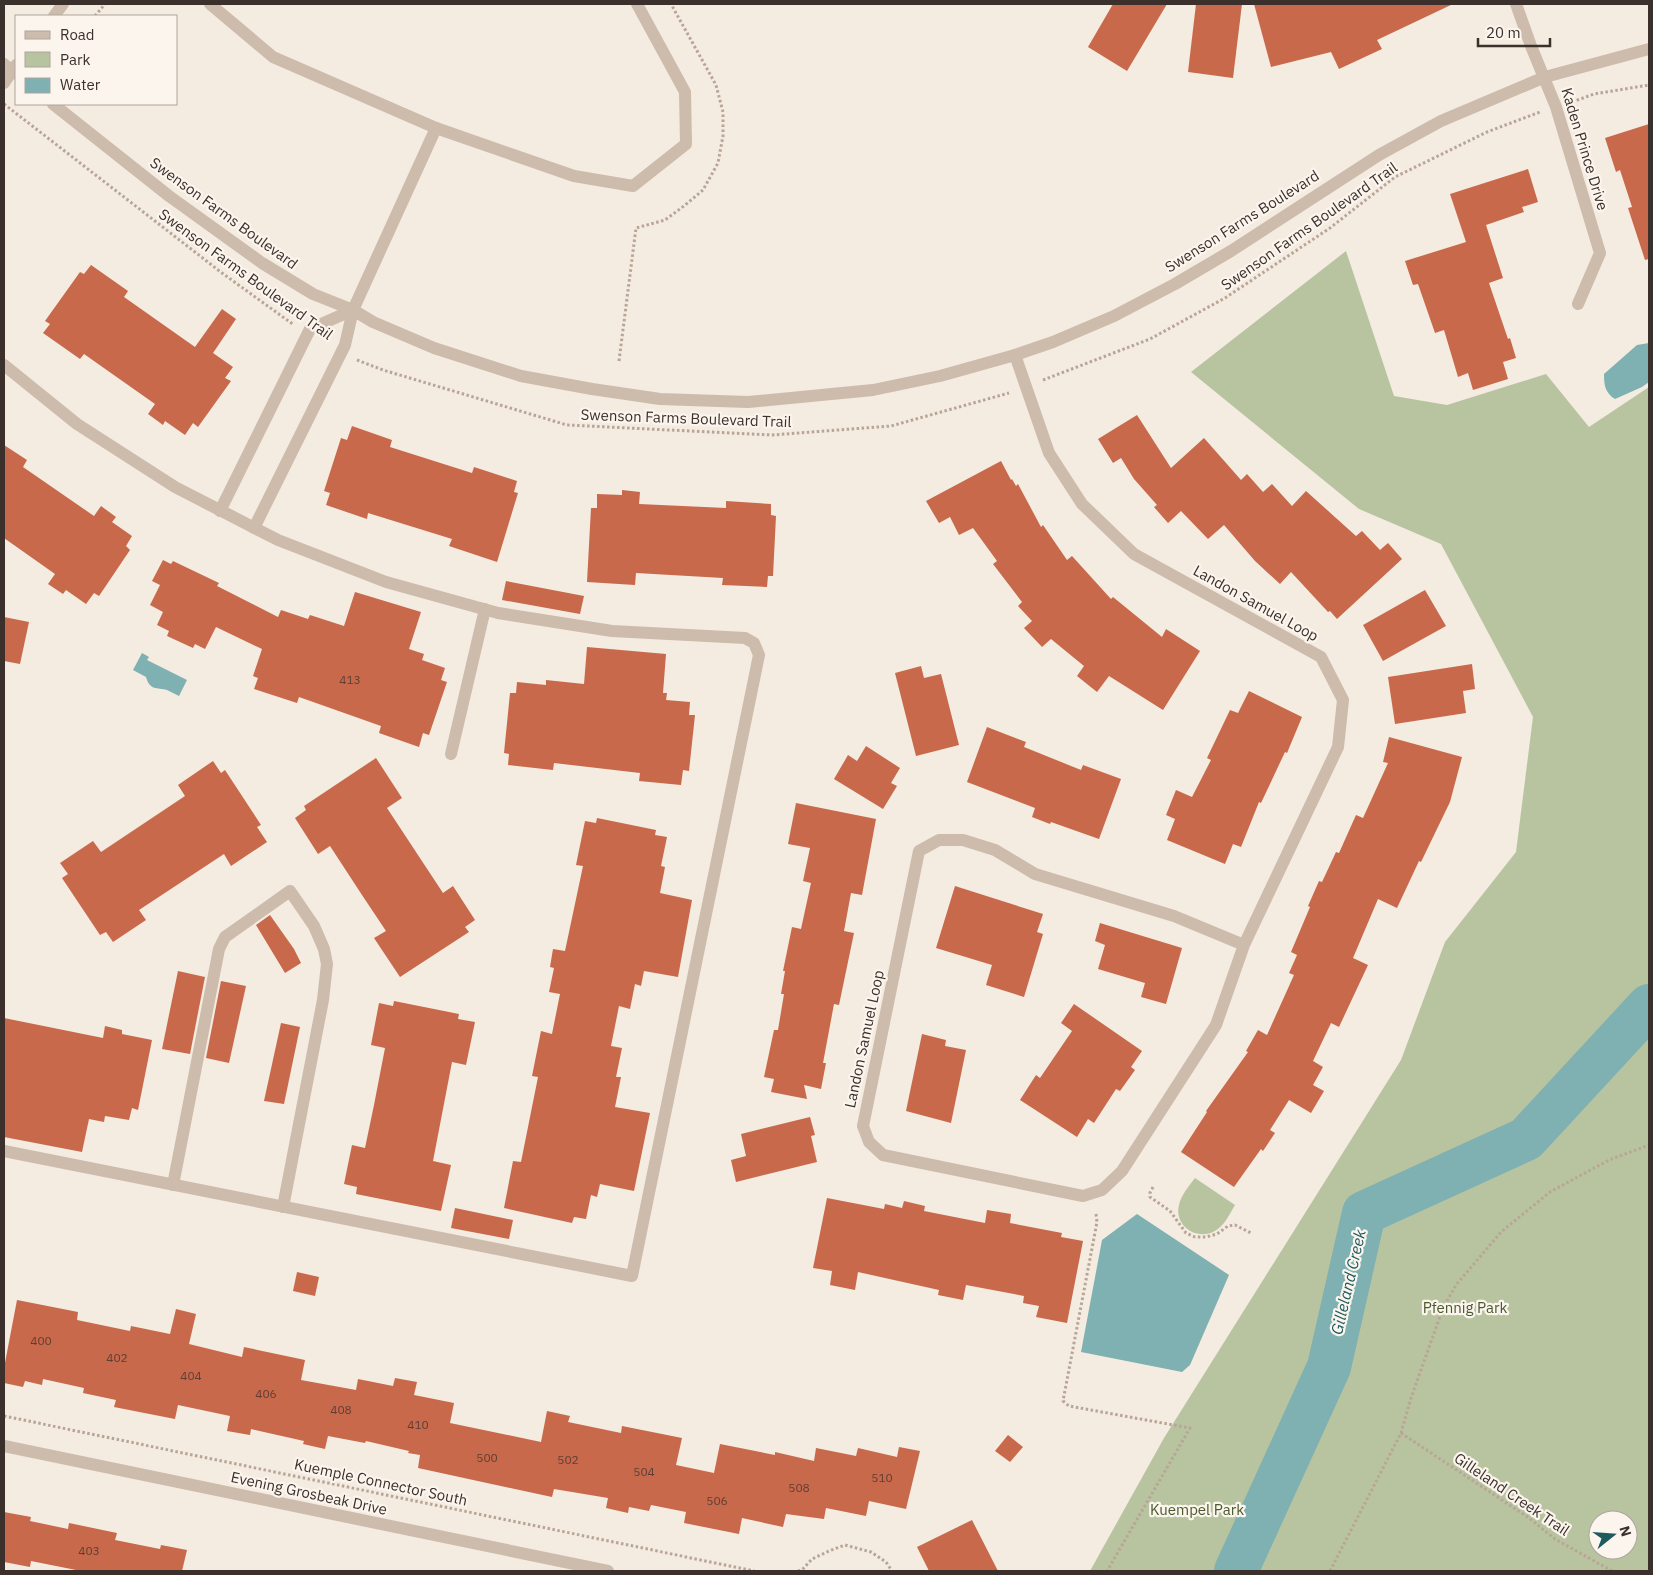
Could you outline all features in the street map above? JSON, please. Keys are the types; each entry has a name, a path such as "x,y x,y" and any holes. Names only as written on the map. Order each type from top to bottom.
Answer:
{"street":[{"path":"55,15 63,4"},
{"path":"210,4 273,57 436,128 574,176 633,186 686,144 685,92 637,4"},
{"name":"Kaden Prince Drive","path":"1516,4 1556,108 1600,253 1578,304"},
{"name":"Swenson Farms Boulevard","path":"54,105 169,196 262,263 313,294 353,310 373,322 434,348 522,376 592,390 660,398 748,402 873,390 940,376 1053,342 1114,316 1231,252 1379,155 1440,121 1544,77 1649,49"},
{"path":"4,83 12,69"},
{"path":"254,528 345,346 353,310 436,128"},
{"path":"220,511 310,329 353,310"},
{"name":"Landon Samuel Loop","path":"1015,355 1049,453 1082,504 1134,554 1321,658 1343,700 1338,747 1244,944 1216,1025 1122,1171 1102,1190 1083,1196 1073,1194 884,1155 869,1142 862,1126 919,851 939,840 963,840 995,850 1035,874 1174,916 1244,944"},
{"path":"4,365 78,424 174,487 278,540 386,582 485,609 612,631 745,638 754,643 759,655 632,1276 4,1151"},
{"path":"451,754 485,609"},
{"path":"173,1185 219,949 226,937 236,928 290,891 314,926 324,949 327,964 323,1000 283,1207"},
{"name":"Evening Grosbeak Drive","path":"4,1446 608,1571"}],"path":[{"path":"96,15 105,4"},
{"path":"619,361 636,228 665,220 703,190 718,163 723,136 723,112 716,85 671,4"},
{"name":"Swenson Farms Boulevard Trail","path":"341,354 383,370 567,425 762,435 891,426 993,398 1150,338 1225,298 1330,228 1395,177 1487,132 1528,116 1594,94 1649,85"},
{"name":"Swenson Farms Boulevard Trail","path":"4,104 222,274 308,335"},
{"path":"1330,1571 1401,1433 1442,1308 1456,1285 1501,1232 1550,1192 1608,1160 1649,1145"},
{"path":"1153,1187 1150,1197 1170,1211 1186,1234 1195,1237 1206,1237 1217,1234 1228,1226 1235,1225 1251,1233"},
{"path":"1096,1214 1097,1222 1063,1401 1068,1406 1190,1428 1107,1571"},
{"name":"Kuemple Connector South","path":"4,1416 754,1571"},
{"name":"Gilleland Creek Trail","path":"1401,1433 1529,1518 1555,1539 1612,1571"},
{"path":"798,1571 812,1559 845,1546 871,1552 886,1562 892,1571"}],"green space":[{"name":"Pfennig Park","path":"1346,251 1394,396 1447,405 1546,374 1589,427 1649,387 1649,1571 1090,1571 1164,1438 1401,1060 1445,942 1516,852 1533,717 1441,544 1359,509 1191,372"},
{"path":"1195,1178 1235,1205 1220,1227 1206,1234 1199,1234 1187,1229 1180,1219 1178,1212 1182,1198"}],"water":[{"path":"1649,343 1649,382 1615,399 1606,388 1604,374 1637,345"},
{"path":"142,653 149,657 147,660 187,680 179,696 167,690 154,688 146,677 133,670"},
{"path":"1137,1214 1229,1275 1190,1365 1182,1372 1081,1352 1102,1240"}],"building":[{"path":"1113,4 1167,4 1127,71 1088,47"},
{"path":"1196,4 1242,4 1233,78 1188,72"},
{"path":"1254,4 1453,4 1377,40 1382,49 1339,69 1331,52 1271,67"},
{"path":"1649,124 1649,259 1645,260 1628,208 1632,207 1620,170 1616,172 1605,138"},
{"path":"1528,169 1538,202 1522,207 1524,212 1486,225 1503,278 1489,283 1516,358 1503,362 1508,379 1473,390 1468,373 1458,377 1444,330 1435,333 1418,284 1413,285 1405,261 1466,242 1450,194"},
{"path":"91,265 128,291 124,297 195,347 222,309 236,319 213,353 233,367 225,378 231,381 198,427 193,423 185,435 165,421 163,425 148,414 155,404 84,354 80,359 43,333 50,324 45,321 80,272 84,274"},
{"path":"1137,415 1171,468 1204,438 1241,480 1247,474 1263,492 1272,484 1292,506 1306,491 1356,536 1362,531 1380,550 1388,543 1402,559 1337,619 1330,611 1328,612 1291,572 1280,584 1255,561 1224,525 1208,539 1181,511 1168,523 1154,507 1157,505 1134,479 1121,458 1113,463 1098,439"},
{"path":"352,426 392,440 390,447 472,473 474,467 517,481 514,492 518,493 497,562 449,546 452,539 368,513 367,519 326,505 330,493 324,491 341,438 347,440"},
{"path":"4,445 27,460 23,467 94,516 101,506 116,517 112,522 132,536 126,546 130,550 99,596 94,593 86,604 66,590 63,594 48,584 55,574 4,538"},
{"path":"1001,461 1011,480 1016,486 1018,484 1041,527 1043,525 1067,560 1072,556 1111,599 1113,597 1162,637 1166,629 1200,651 1163,710 1109,676 1097,692 1077,676 1084,666 1051,639 1042,647 1024,628 1032,621 1018,606 1022,602 993,564 997,561 973,528 959,535 950,517 939,523 926,501"},
{"path":"622,490 640,492 639,504 726,508 726,501 771,504 771,515 776,516 773,576 768,576 767,587 722,585 723,578 636,573 635,585 587,582 591,508 597,508 597,494 622,495"},
{"path":"163,560 171,564 173,561 219,583 217,586 278,617 281,610 308,619 310,615 344,626 355,592 421,612 409,649 424,654 422,660 445,668 441,680 447,682 429,735 423,733 419,747 379,733 381,726 299,697 297,703 254,689 258,678 253,676 262,649 216,627 205,649 195,644 193,648 167,636 169,631 157,625 163,612 150,605 160,585 152,581"},
{"path":"506,581 584,596 580,614 502,600"},
{"path":"1425,590 1446,626 1383,661 1363,625"},
{"path":"4,617 29,622 20,664 4,661"},
{"path":"587,647 666,654 663,693 667,693 666,700 690,702 689,715 695,715 689,771 683,770 681,785 639,781 640,773 554,763 553,770 508,765 509,754 504,753 510,693 516,693 517,682 546,685 546,680 584,684"},
{"path":"1472,664 1475,689 1463,691 1466,713 1395,724 1388,677"},
{"path":"921,666 924,678 941,674 959,745 916,756 895,673"},
{"path":"1249,691 1302,717 1287,753 1285,752 1261,803 1259,802 1241,847 1233,844 1225,864 1167,840 1175,819 1166,815 1176,790 1192,797 1211,760 1207,758 1230,710 1238,713"},
{"path":"987,727 1026,742 1024,747 1081,770 1083,765 1121,779 1099,839 1032,817 1035,808 967,782"},
{"path":"1389,737 1462,757 1450,802 1397,908 1378,899 1353,958 1368,965 1339,1027 1331,1023 1313,1061 1323,1067 1313,1085 1324,1091 1311,1113 1289,1100 1270,1130 1275,1133 1234,1187 1181,1152 1206,1111 1248,1052 1246,1051 1258,1030 1267,1035 1294,975 1289,973 1297,955 1291,952 1310,907 1308,906 1319,881 1322,882 1336,852 1339,853 1356,815 1363,818 1388,763 1383,762"},
{"path":"866,746 900,768 891,783 897,786 883,809 834,779 848,755 857,761"},
{"path":"376,758 402,798 387,808 443,893 453,886 475,920 465,927 469,932 400,977 374,938 386,931 330,846 318,854 295,818 306,810 304,806"},
{"path":"213,761 221,773 225,770 261,825 257,827 267,842 231,866 224,854 139,910 146,920 113,942 106,932 100,935 62,878 68,874 60,863 93,841 101,852 185,796 178,785"},
{"path":"796,803 876,819 862,895 851,893 844,931 854,933 839,1005 834,1004 823,1063 826,1063 821,1089 804,1085 807,1099 771,1092 774,1079 764,1077 774,1030 778,1030 784,994 781,994 785,971 783,971 792,927 801,929 811,883 803,881 810,848 788,844"},
{"path":"597,818 656,830 655,835 667,837 661,866 665,867 660,893 692,900 678,977 644,971 641,986 635,984 630,1009 619,1006 611,1046 622,1048 616,1077 621,1077 615,1107 650,1113 634,1191 600,1184 597,1197 591,1195 586,1219 574,1217 572,1223 504,1208 513,1161 521,1162 538,1077 532,1076 541,1031 552,1034 560,994 549,992 554,968 550,967 553,949 565,951 583,866 576,865 585,821 596,823"},
{"path":"955,886 1043,914 1037,932 1043,934 1024,997 986,985 992,965 936,948"},
{"path":"270,915 294,949 301,963 285,973 256,925"},
{"path":"1100,923 1182,948 1166,1004 1141,997 1145,983 1098,969 1105,945 1095,941"},
{"path":"178,971 205,977 190,1054 162,1049"},
{"path":"221,981 246,986 229,1063 206,1058"},
{"path":"394,1001 459,1014 458,1019 475,1022 466,1065 452,1062 433,1161 451,1165 441,1211 356,1194 357,1187 344,1184 352,1145 365,1148 374,1105 385,1048 371,1045 379,1003 393,1006"},
{"path":"1074,1004 1142,1051 1131,1067 1135,1070 1120,1091 1116,1089 1094,1123 1088,1119 1077,1137 1020,1100 1036,1075 1040,1078 1072,1031 1061,1023"},
{"path":"4,1018 103,1038 105,1026 122,1030 122,1034 152,1040 138,1110 132,1108 129,1120 105,1116 104,1122 89,1119 82,1152 4,1137"},
{"path":"281,1023 300,1027 284,1104 264,1101"},
{"path":"922,1034 946,1040 945,1046 966,1050 951,1123 906,1111"},
{"path":"810,1117 815,1135 811,1136 817,1162 736,1182 731,1160 746,1156 741,1134"},
{"path":"827,1198 884,1209 885,1204 902,1208 904,1201 925,1206 924,1211 985,1223 987,1210 1011,1214 1010,1223 1062,1233 1061,1237 1083,1241 1067,1323 1036,1317 1039,1306 1023,1303 1024,1296 966,1285 963,1300 938,1295 939,1290 858,1272 855,1290 830,1285 832,1271 813,1268"},
{"path":"455,1208 513,1220 509,1239 451,1228"},
{"path":"297,1272 319,1277 315,1296 293,1291"},
{"path":"17,1300 78,1312 77,1320 130,1331 131,1326 170,1334 176,1309 196,1314 189,1344 242,1357 244,1347 305,1360 301,1380 356,1390 358,1379 393,1386 395,1378 417,1382 414,1395 454,1403 450,1423 541,1442 547,1411 570,1416 568,1422 621,1433 622,1426 682,1438 676,1465 714,1473 720,1444 775,1455 775,1452 814,1461 816,1448 856,1456 858,1448 897,1457 899,1447 920,1451 906,1509 869,1501 866,1516 826,1508 824,1519 786,1514 783,1527 742,1518 739,1534 684,1523 686,1512 651,1505 649,1511 629,1507 628,1513 606,1508 608,1498 554,1489 552,1497 418,1468 420,1455 366,1441 365,1443 328,1436 325,1449 303,1444 304,1441 251,1429 250,1435 227,1431 230,1416 178,1405 175,1419 114,1407 116,1400 83,1393 84,1388 43,1379 42,1385 25,1381 23,1387 4,1383 4,1368"},
{"path":"1008,1435 1023,1447 1010,1462 995,1451"},
{"path":"4,1512 31,1517 30,1521 68,1529 69,1523 117,1533 115,1540 160,1549 161,1545 187,1550 182,1571 81,1571 31,1561 30,1567 4,1562"},
{"path":"972,1520 998,1571 929,1571 917,1547"}],"waterway":[{"name":"Gilleland Creek","path":"1236,1571 1329,1367 1364,1213 1526,1139 1649,1006"}],"park label":[{"name":"Kuempel Park","path":"1197,1509"}]}
